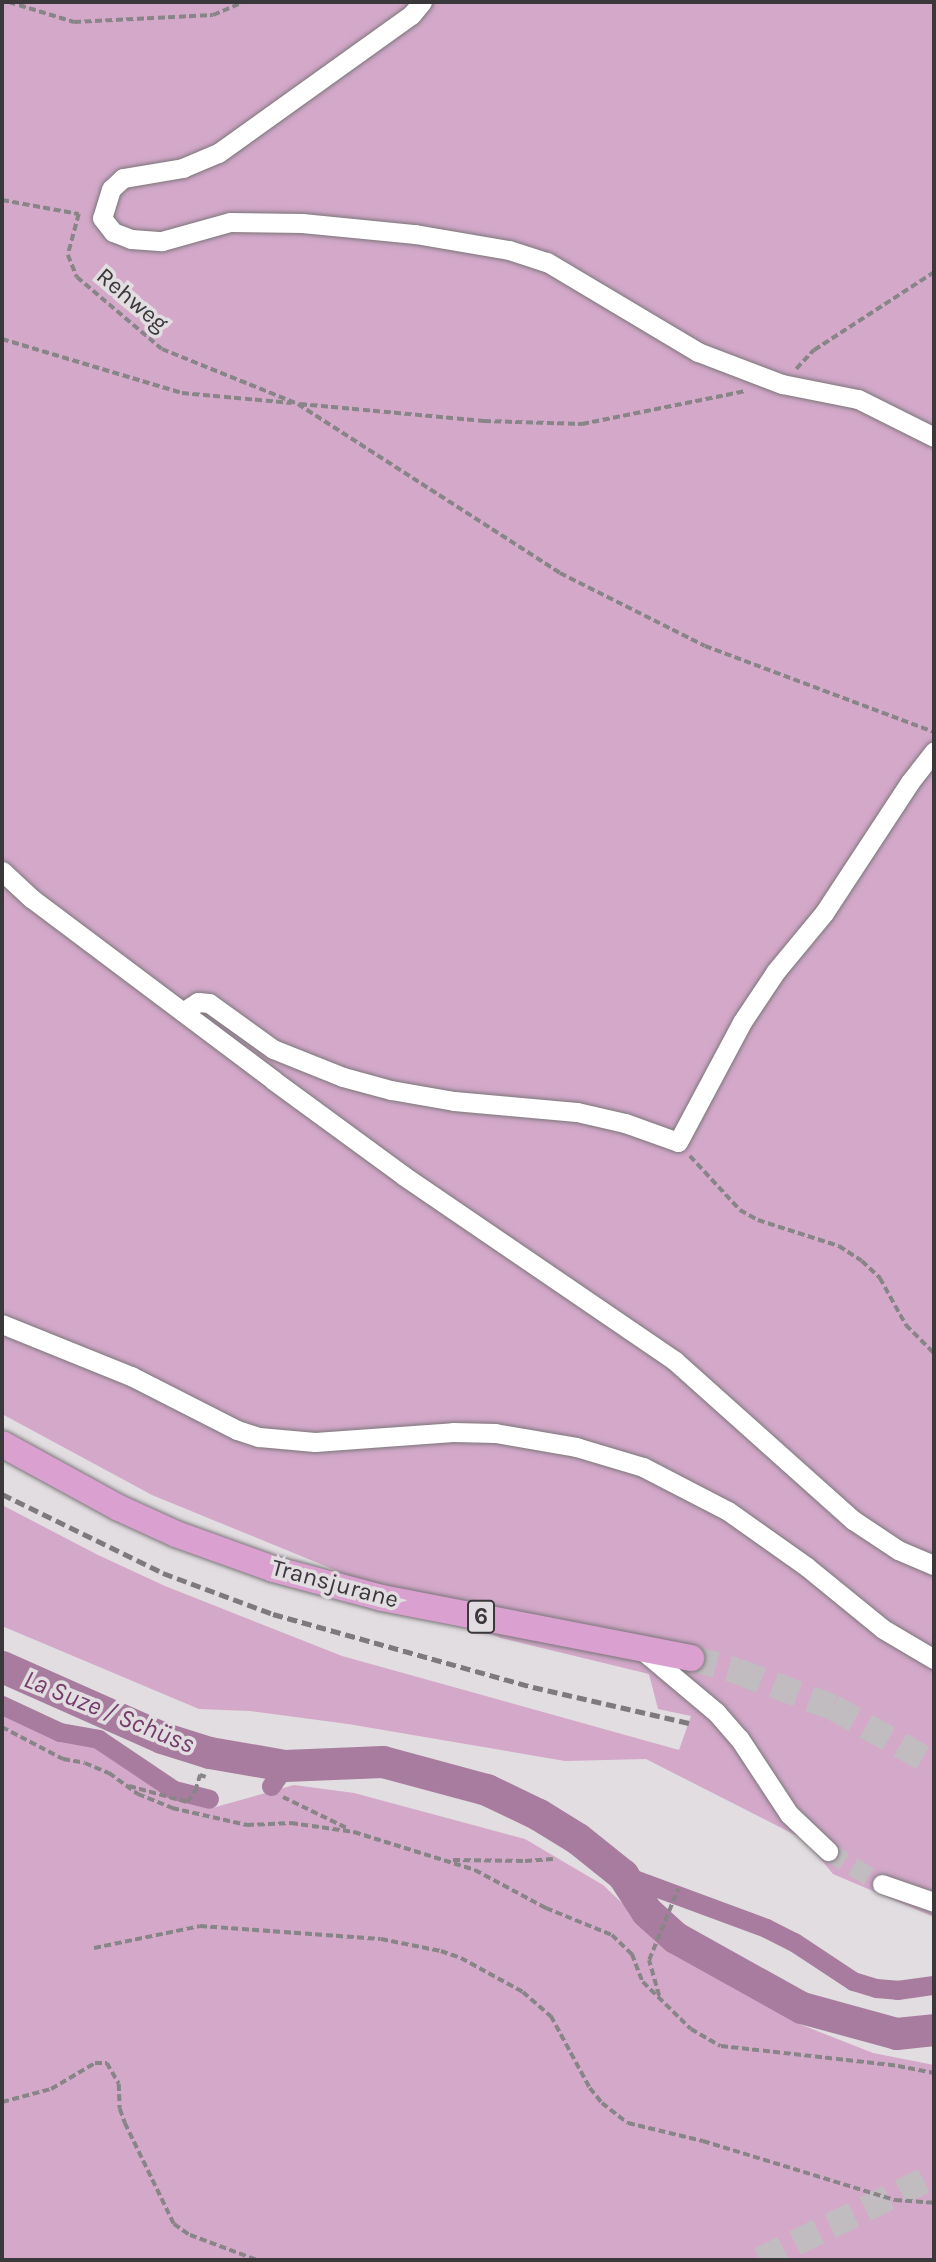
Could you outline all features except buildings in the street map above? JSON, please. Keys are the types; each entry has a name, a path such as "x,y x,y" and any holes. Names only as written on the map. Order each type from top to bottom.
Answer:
{"main road":[{"name":"Transjurane","path":"2,1444 119,1508 188,1539 272,1569 382,1598 651,1657 691,1658"}],"street":[{"path":"422,2 411,15 218,153 183,168 123,178 111,189 102,218 113,232 131,239 162,241 230,222 302,223 415,233 509,250 547,262 698,352 782,384 858,399 934,438"},
{"path":"183,1012 198,1002 209,1003 273,1049 343,1077 391,1090 454,1101 577,1112 625,1123 683,1148 749,1012 776,971 824,913 910,782 934,751"},
{"path":"2,871 31,898 404,1176 675,1362 723,1401 853,1520 898,1550 934,1565"},
{"path":"2,1324 131,1376 237,1430 259,1437 315,1442 453,1432 495,1433 576,1447 643,1467 728,1511 807,1567 883,1629 934,1659"},
{"path":"651,1657 716,1712 739,1738 789,1814 828,1851"},
{"path":"881,1884 934,1902"}],"path":[{"path":"9,2 74,22 213,15 244,2"},
{"name":"Rehweg","path":"2,200 79,214 68,255 77,277 162,349 298,404"},
{"path":"2,339 183,393 484,421 582,424 782,384 814,350 934,272"},
{"path":"298,404 560,573 705,646 934,732"},
{"path":"683,1148 740,1210 758,1220 839,1246 862,1261 880,1278 906,1325 934,1353"},
{"path":"2,1727 63,1759 85,1763 109,1773 141,1796 172,1808 247,1825 291,1823 354,1832 475,1870 547,1908 612,1935 624,1945 643,1982 691,2029 721,2046 898,2066 934,2073"},
{"path":"127,1785 187,1802 195,1791 200,1775 206,1777"},
{"path":"283,1797 354,1832"},
{"path":"447,1860 525,1861 553,1858"},
{"path":"659,1997 649,1960 677,1889"},
{"path":"94,1948 200,1926 381,1939 441,1951 461,1958 523,1992 551,2016 590,2088 602,2103 628,2123 703,2141 895,2200 934,2203"},
{"path":"2,2102 51,2089 95,2063 107,2063 119,2084 124,2123 174,2224 190,2235 257,2260"}],"shaded area":[{"path":"2,2 934,2 934,1917 833,1874 805,1840 646,1759 565,1761 348,1724 250,1711 199,1709 2,1626 2,1505 165,1586 342,1656 679,1750 691,1716 658,1709 649,1674 501,1638 152,1495 2,1414"},
{"path":"2,1703 100,1742 164,1791 212,1808 294,1785 354,1793 525,1839 603,1885 645,1925 703,1966 802,2025 873,2053 934,2065 934,2260 2,2260"}],"waterway":[{"name":"La Suze / Schüss","path":"2,1667 162,1738 210,1753 285,1766 383,1762 487,1790 539,1815 578,1839 623,1875 647,1912 676,1938 802,2008 897,2034 934,2030"},
{"path":"2,1705 60,1732 98,1739 174,1790 209,1799"},
{"path":"271,1786 285,1766"},
{"path":"623,1875 766,1928 794,1942 853,1981 876,1988 897,1990 934,1985"}],"tunnel":[{"path":"691,1658 737,1671 832,1707 934,1764"},
{"path":"828,1851 882,1884"},
{"path":"760,2260 934,2176"}],"railway":[{"path":"2,1494 163,1573 273,1614 533,1687 689,1723"}]}
